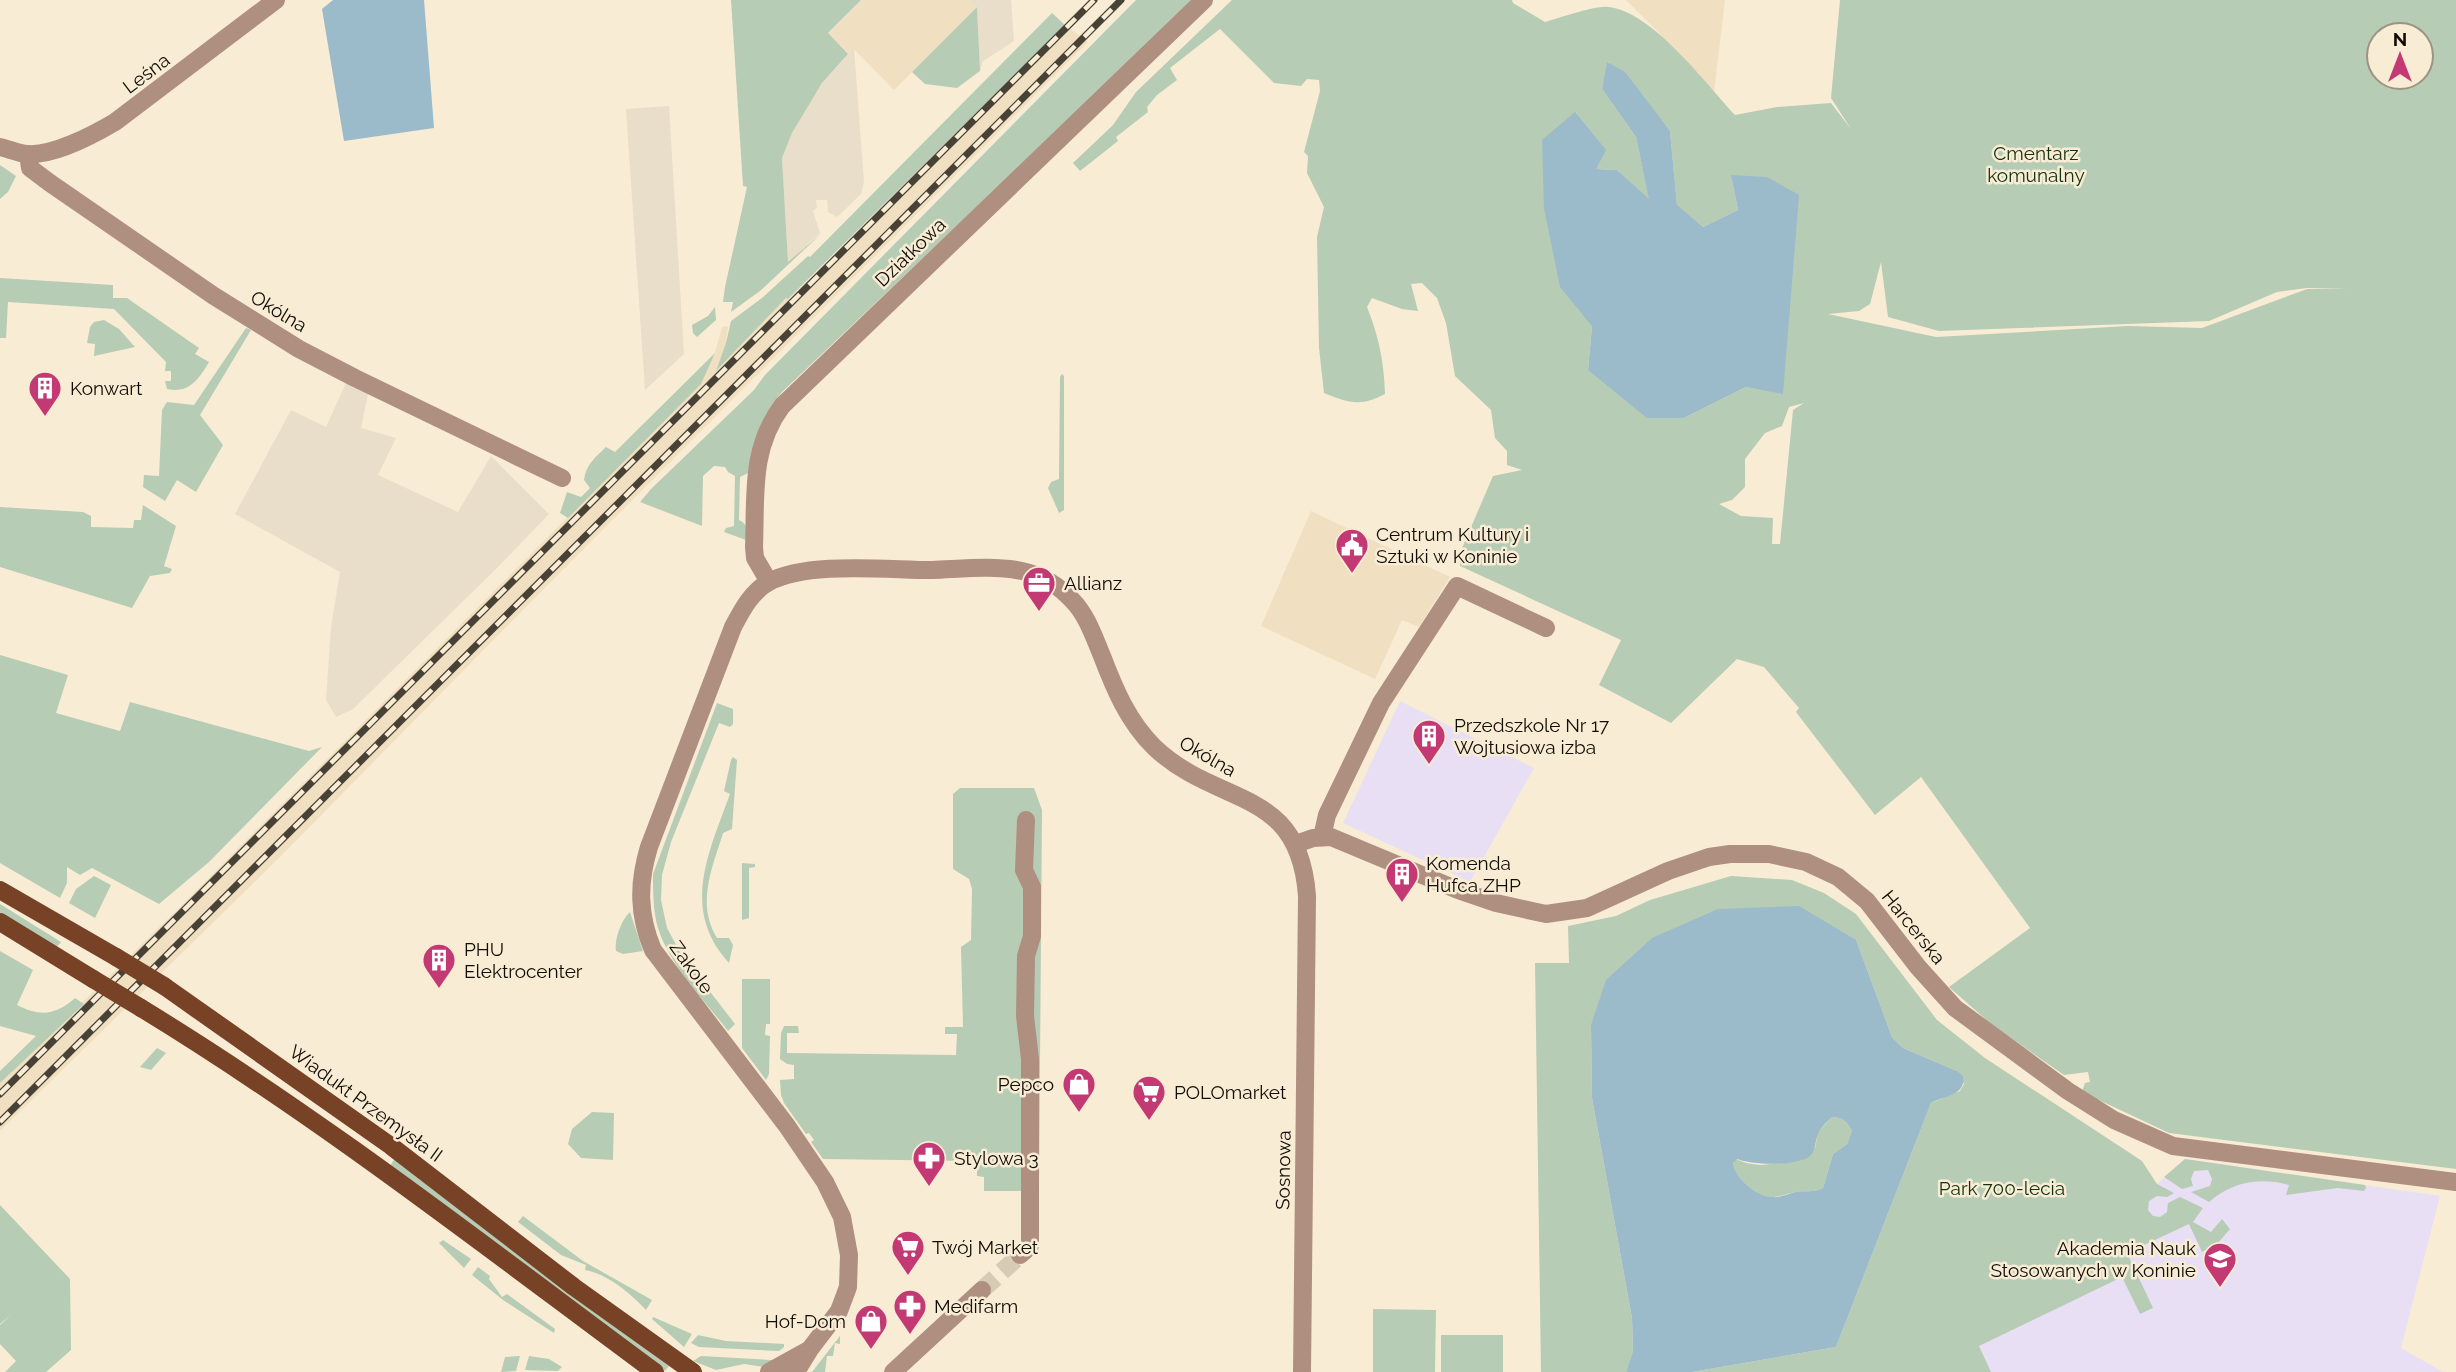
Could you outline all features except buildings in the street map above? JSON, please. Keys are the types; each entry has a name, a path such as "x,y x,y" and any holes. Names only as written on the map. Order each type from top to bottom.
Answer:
{"main road":[{"name":"Wiadukt Przemysła II","path":"0,890 116,957 227,1030 391,1146 564,1279 693,1372"},
{"path":"0,922 211,1051 376,1166 655,1372"}],"street":[{"name":"Leśna","path":"28,154 73,143 115,122 276,0"},
{"name":"Działkowa","path":"769,582 755,558 757,467 765,432 782,405 1204,0"},
{"path":"0,147 28,154"},
{"name":"Okólna","path":"28,154 30,168 50,183 214,296 299,349 562,478"},
{"name":"Okólna","path":"769,582 790,574 825,570 1001,569 1022,571 1042,578 1073,601 1084,617 1128,715 1154,746 1183,769 1266,811 1288,831 1296,844"},
{"name":"Zakole","path":"769,582 753,594 733,627 649,846 642,872 640,895 645,931 657,957 786,1126 825,1182 842,1217 849,1255 848,1287 839,1311 796,1372"},
{"path":"1296,844 1322,837 1327,816 1381,703 1457,586 1546,628"},
{"path":"1020,1255 1030,1246 1030,1059 1025,1006 1026,956 1032,936 1032,887 1024,870 1026,820"},
{"name":"Harcerska","path":"1322,837 1339,840 1496,903 1546,914 1587,908 1668,871 1709,857 1769,854 1806,862 1838,877 1867,901 1918,967 1955,1008 2068,1091 2114,1120 2173,1146 2456,1182"},
{"name":"Sosnowa","path":"1296,844 1306,875 1307,896 1303,1372"},
{"path":"893,1372 982,1290"},
{"name":"Zakole","path":"769,1372 810,1349"}],"shaded area":[{"path":"861,0 970,0 977,7 894,90 854,49 848,54 828,34"},
{"path":"970,0 1011,0 1014,41 983,61 980,71 977,7"},
{"path":"1626,0 1725,0 1714,92 1659,33"},
{"path":"1065,25 1088,42 281,856 0,1131 0,1083 180,907 700,384 715,353 722,327 728,326 718,369 786,298 789,299"},
{"path":"854,48 864,182 861,194 837,217 828,212 827,200 816,200 817,207 813,211 820,233 788,263 782,158 792,133 822,83"},
{"path":"669,106 684,354 645,390 626,109"},
{"path":"346,383 368,394 361,428 396,438 378,475 458,512 491,456 549,514 353,709 336,717 326,700 331,627 340,572 235,514 291,410 326,427"},
{"path":"1311,511 1450,577 1419,627 1402,620 1375,679 1261,626"},
{"path":"1400,701 1534,768 1470,882 1343,823"},
{"name":"Akademia Nauk Stosowanych w Koninie","path":"2185,1159 2440,1196 2401,1348 2443,1372 1959,1372 1972,1328 2157,1184"}],"green space":[{"path":"731,0 861,0 828,33 848,54 822,83 792,133 782,158 788,262 822,233 760,291 731,312 733,302 723,302 747,187 743,186"},
{"path":"1136,0 1194,0 782,392 759,430 748,473 740,477 739,520 747,531 746,540 724,532 726,528 734,526 735,476 725,467 714,466 703,476 702,526 640,502 754,390 765,375"},
{"name":"Cmentarz komunalny","path":"1232,0 1512,0 1545,22 1608,7 1642,21 1660,35 1694,68 1735,115 1777,107 1831,103 1851,129 1831,98 1840,0 2456,0 2456,1169 2169,1133 2082,1092 2085,1083 2090,1082 2088,1072 2064,1075 1991,1024 1949,987 2030,928 1921,777 1875,815 1796,712 1799,708 1764,667 1737,659 1671,723 1599,685 1621,640 1460,566 1460,553 1493,476 1522,470 1507,465 1507,451 1495,438 1491,410 1455,376 1446,323 1437,298 1422,283 1411,284 1418,311 1402,309 1372,298 1367,307 1380,350 1385,394 1368,401 1354,402 1324,393 1319,348 1317,237 1324,207 1307,173 1308,156 1304,152 1320,91 1319,80 1307,79 1301,86 1274,83 1220,29 1170,68 1177,80 1157,95 1147,107 1148,112 1116,137 1118,141 1080,171 1073,163 1113,125 1136,92","holes":["1608,62 1670,131 1677,206 1703,227 1738,210 1731,175 1782,393 1746,387 1684,418 1588,370 1592,326 1576,112 1595,169 1617,170 1650,201 1636,137 1602,89","1881,262 1888,317 1939,331 2209,321 2277,292 2307,288 2348,289 2307,289 2202,328 2128,326 1936,337 1828,314 1859,311 1870,304","1804,403 1793,410 1780,544 1772,544 1773,518 1741,516 1719,504 1732,500 1745,487 1745,459 1765,433 1782,426 1789,407"]},
{"path":"977,7 980,71 957,88 925,84 912,72"},
{"path":"1052,13 1065,25 788,299 786,298 716,371 731,321 810,257"},
{"path":"0,165 16,176 8,192 0,199"},
{"path":"0,278 113,285 113,298 127,298 199,348 195,354 209,362 192,384 181,389 167,389 165,381 171,381 171,371 165,371 166,362 114,309 8,302 6,338 0,338"},
{"path":"715,307 716,320 697,337 693,333 692,325 708,316"},
{"path":"104,320 119,329 135,347 94,356 95,344 87,343 90,327 94,322"},
{"path":"246,328 251,330 200,415 223,445 196,492 177,480 165,501 143,487 144,475 159,476 162,410 167,402 194,405"},
{"path":"715,353 701,384 568,518 560,513 567,492 581,497 590,488 584,480 589,465 595,458 606,447 615,452"},
{"path":"1062,374 1064,510 1059,513 1048,488 1051,482 1059,479"},
{"path":"143,505 176,526 164,566 172,569 170,573 150,576 132,608 0,567 0,507 83,512 91,516 91,527 133,528 134,520 141,520"},
{"path":"0,655 68,675 56,713 120,731 130,702 309,751 322,747 209,862 159,904 92,868 80,875 67,867 67,883 60,898 0,863"},
{"path":"717,703 733,709 733,724 730,727 719,723 671,842 662,875 661,900 667,928 681,954 735,1024 728,1031 670,955 658,928 653,895 653,874"},
{"path":"733,757 737,760 732,829 723,833 711,873 707,899 711,925 717,938 729,938 733,945 729,963 714,943 702,902 708,859 730,794 724,791"},
{"path":"960,788 1034,788 1042,810 1039,1191 984,1191 984,1177 977,1176 972,1161 823,1159 811,1142 814,1140 809,1133 806,1134 781,1095 780,1080 794,1079 794,1065 780,1059 781,1033 784,1026 798,1026 799,1033 787,1033 787,1053 956,1055 957,1034 945,1034 945,1027 963,1027 961,947 971,940 972,889 969,879 953,869 953,794"},
{"path":"742,863 755,864 755,867 749,868 749,918 742,920"},
{"path":"94,876 111,885 95,918 69,903 76,889"},
{"name":"Park 700-lecia","path":"1731,876 1792,880 1824,893 1856,914 1937,1020 1985,1058 2142,1161 2157,1184 2174,1193 2167,1197 2157,1196 2149,1201 2148,1210 2153,1216 2160,1217 2167,1212 2168,1203 2180,1197 2203,1208 2193,1222 2211,1232 2222,1219 2230,1229 2218,1243 2202,1252 2189,1224 2127,1253 2153,1308 2140,1314 2122,1277 1979,1346 1991,1372 1692,1372 1836,1347 1931,1103 1960,1091 1964,1084 1957,1071 1903,1048 1892,1037 1856,940 1591,1025 1592,1098 1632,1318 1633,1353 1626,1372 1541,1372 1535,963 1569,963 1568,926 1616,916 1650,900"},
{"path":"0,904 61,942 56,948 0,915"},
{"path":"630,912 643,951 623,954 616,951 616,941 621,925"},
{"path":"0,951 33,970 17,1005 40,1013 61,1008 75,998 84,1004 0,1083 0,1071 36,1036 0,1026"},
{"path":"742,979 770,979 770,1024 766,1024 765,1035 770,1036 769,1074 766,1080 742,1048"},
{"path":"157,1048 166,1053 151,1070 140,1067"},
{"path":"592,1112 614,1113 613,1160 581,1158 568,1144 572,1129"},
{"path":"1832,1117 1844,1121 1852,1131 1847,1144 1833,1154 1823,1188 1776,1197 1767,1196 1754,1190 1738,1175 1733,1163 1736,1159 1760,1165 1795,1162 1815,1148 1818,1132"},
{"path":"395,1158 504,1244 669,1366 665,1371 390,1166"},
{"path":"2185,1159 2365,1185 2366,1188 2364,1191 2338,1188 2286,1195 2289,1185 2267,1181 2237,1186 2209,1202 2191,1192 2210,1186 2212,1179 2208,1170 2194,1171 2191,1179 2193,1186 2182,1189 2164,1177"},
{"path":"0,1205 70,1279 71,1350 46,1372 5,1372 16,1361 0,1344 0,1325 11,1315 0,1324"},
{"path":"523,1216 583,1261 652,1300 646,1310 610,1280 585,1270 586,1265 561,1255 518,1222"},
{"path":"443,1240 471,1259 464,1268 439,1243"},
{"path":"478,1267 490,1276 489,1279 502,1297 507,1294 555,1329 554,1333 503,1300 472,1275"},
{"path":"1373,1309 1436,1310 1435,1372 1373,1372"},
{"path":"653,1317 692,1334 684,1347 652,1319"},
{"path":"698,1335 726,1341 784,1344 784,1347 779,1351 699,1347 691,1343"},
{"path":"1441,1335 1503,1335 1503,1372 1441,1372"},
{"path":"840,1336 840,1344 835,1343 833,1356 827,1356 825,1372 812,1372"},
{"path":"520,1356 516,1371 501,1372 505,1357"},
{"path":"529,1356 549,1359 562,1367 558,1371 525,1370"},
{"path":"701,1356 777,1362 764,1367 744,1364 716,1370 693,1361"}],"water":[{"path":"333,0 424,0 434,128 344,141 322,9"},
{"path":"1607,62 1625,72 1670,131 1677,205 1703,227 1738,210 1731,175 1767,177 1799,195 1783,394 1746,387 1684,418 1647,418 1588,370 1592,326 1560,287 1544,208 1542,140 1575,112 1606,150 1596,169 1617,170 1649,199 1636,137 1602,89"},
{"path":"1799,906 1856,940 1892,1037 1903,1048 1957,1071 1963,1076 1963,1083 1958,1091 1931,1103 1836,1347 1692,1372 1626,1372 1633,1352 1632,1318 1592,1098 1591,1025 1606,980 1652,938 1718,909","holes":["1832,1117 1844,1121 1852,1131 1847,1144 1833,1154 1823,1188 1778,1197 1767,1196 1754,1190 1738,1175 1733,1163 1737,1159 1775,1164 1805,1159 1813,1153 1820,1130"]}],"tunnel":[{"path":"982,1290 1020,1255"}],"railway":[{"path":"0,1094 1094,0"},
{"path":"0,1122 1121,0"}],"place":[{"name":"Konwart","path":"45,418"},
{"name":"Centrum Kultury i Sztuki w Koninie","path":"1352,575"},
{"name":"Allianz","path":"1039,613"},
{"name":"Przedszkole Nr 17 Wojtusiowa izba","path":"1429,766"},
{"name":"Komenda Hufca ZHP","path":"1402,904"},
{"name":"PHU Elektrocenter","path":"439,990"},
{"name":"Pepco","path":"1079,1114"},
{"name":"POLOmarket","path":"1149,1122"},
{"name":"Stylowa 3","path":"929,1188"},
{"name":"Twój Market","path":"908,1277"},
{"name":"Akademia Nauk Stosowanych w Koninie","path":"2220,1289"},
{"name":"Medifarm","path":"910,1336"},
{"name":"Hof-Dom","path":"871,1351"}]}
